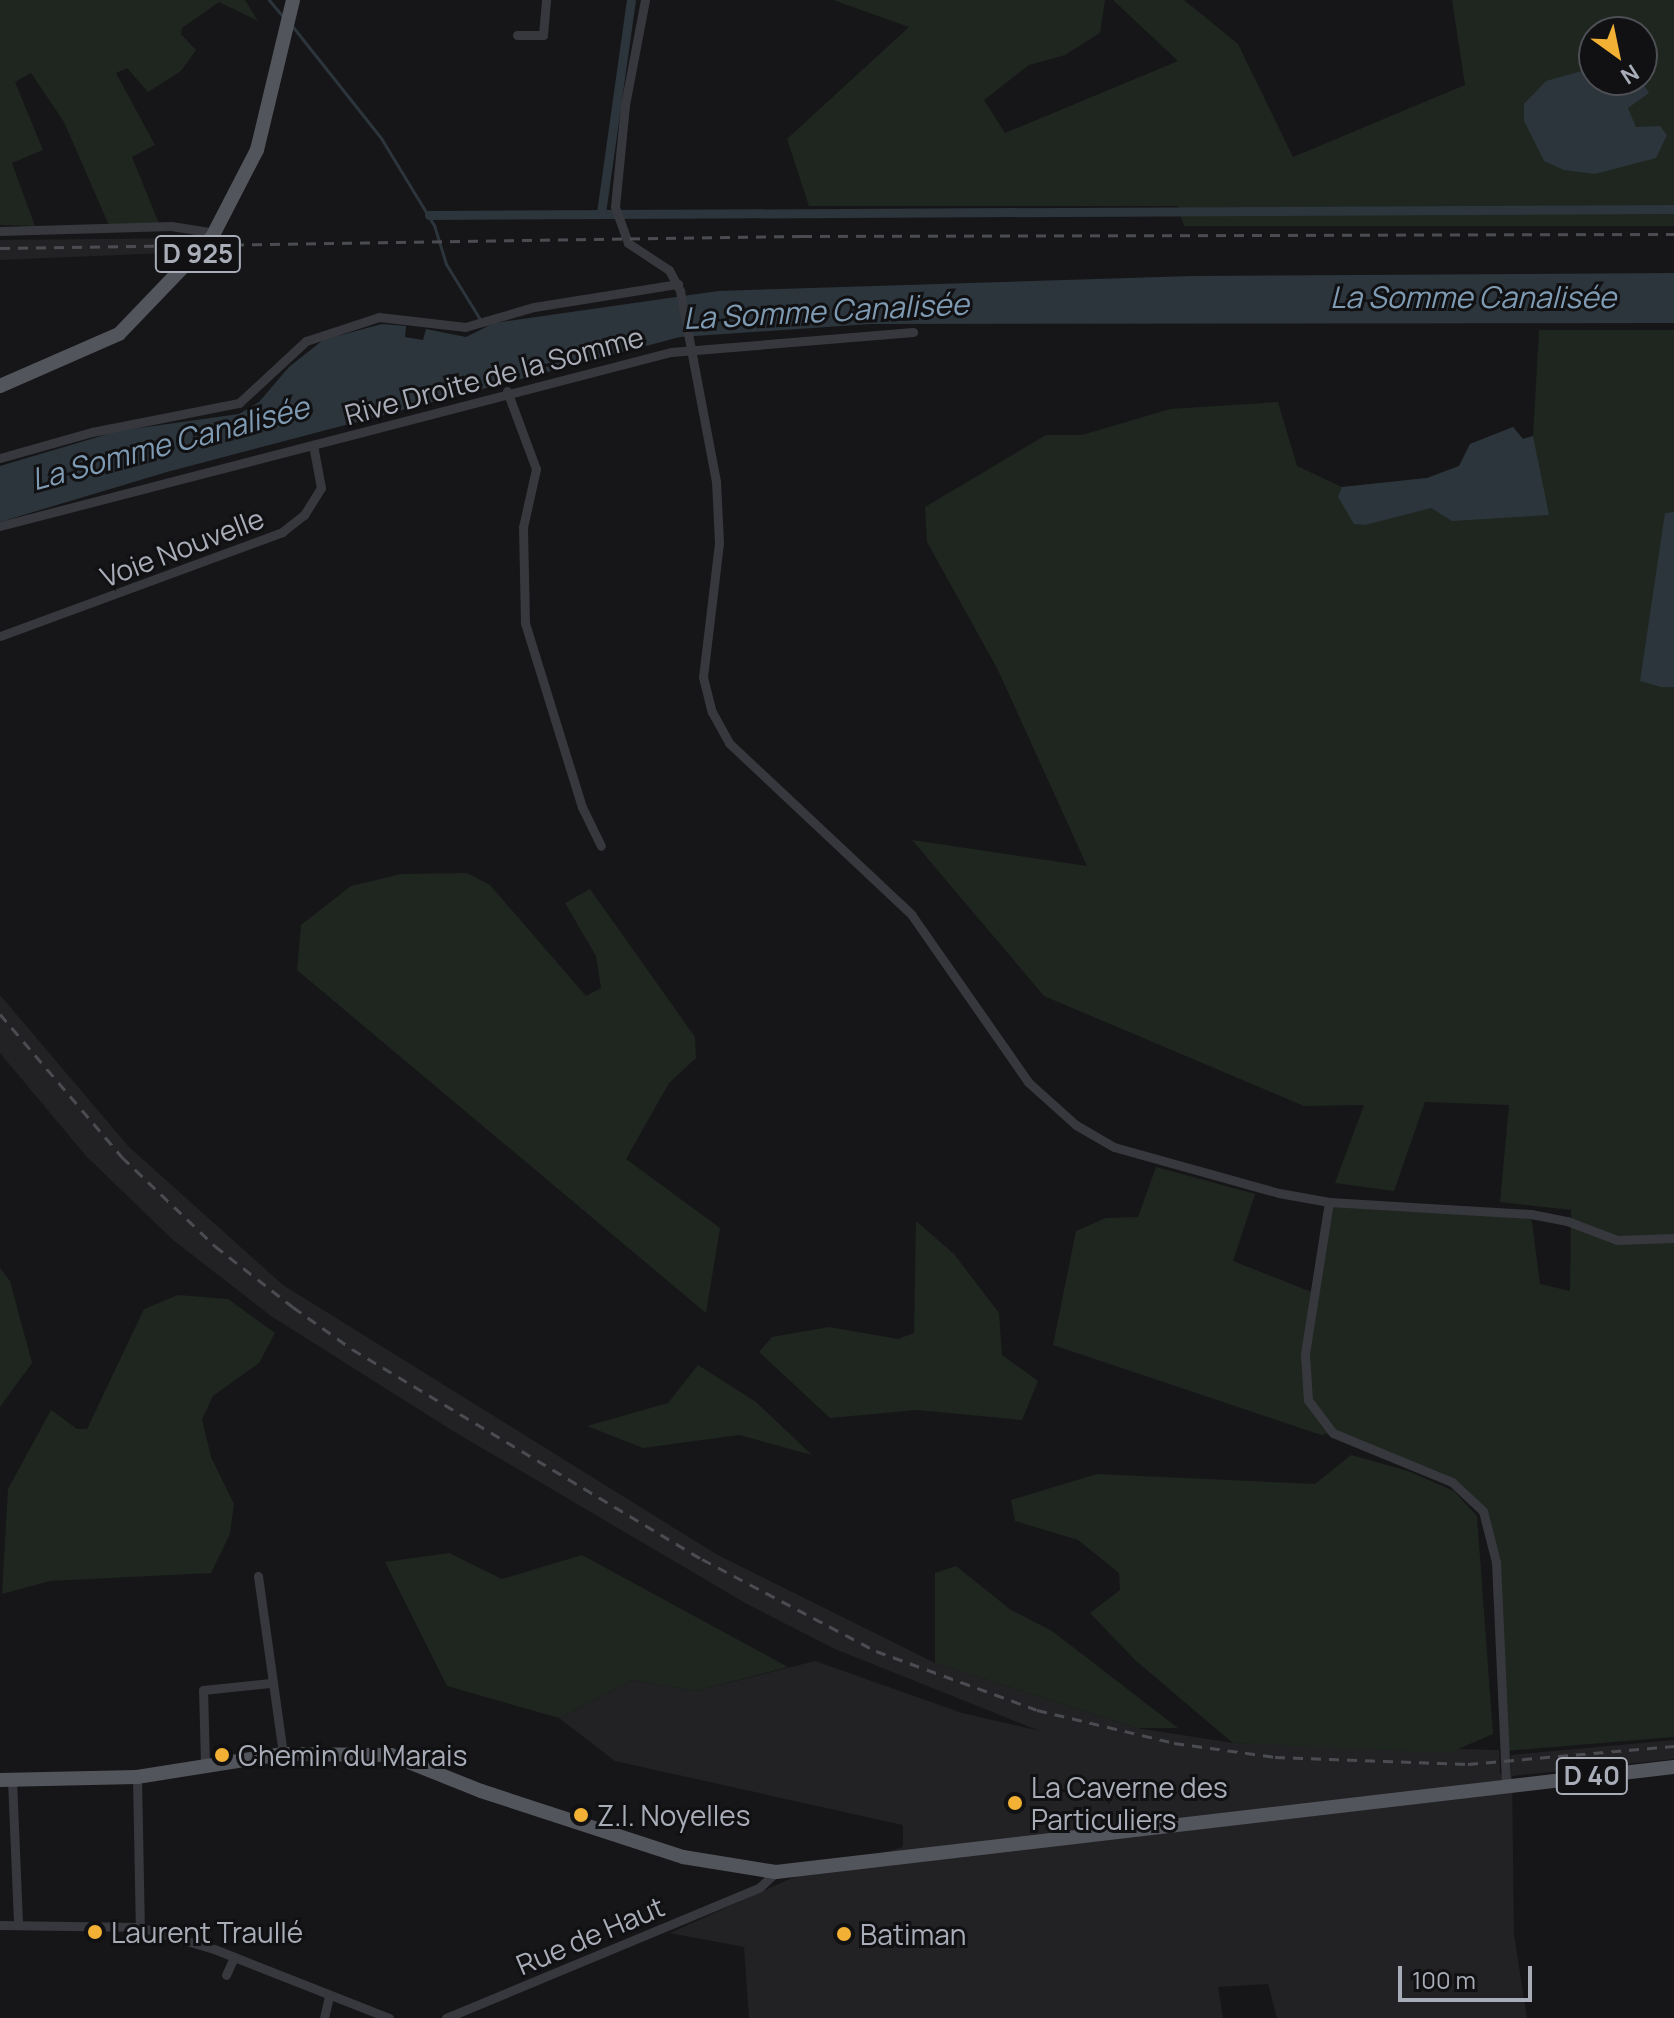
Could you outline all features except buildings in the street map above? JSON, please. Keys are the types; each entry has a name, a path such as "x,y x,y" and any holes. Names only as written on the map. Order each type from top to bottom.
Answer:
{"main road":[{"name":"D 925","path":"0,386 119,334 215,233 257,150 291,4"},
{"name":"D 40","path":"6,1780 137,1777 283,1754 361,1752 402,1758 481,1791 683,1857 776,1872 1674,1767"}],"street":[{"path":"517,35 543,35 546,0"},
{"path":"645,0 625,105 616,219 628,243 665,267 679,287 688,348 712,442 717,512 703,677 712,712 729,743 911,914 962,981 1018,1071 1076,1125 1136,1154 1329,1202 1531,1214 1567,1221 1617,1240 1674,1238"},
{"path":"0,231 171,226 215,233"},
{"path":"0,458 92,432 239,403 297,348 321,333 393,316 473,326 534,307 679,287"},
{"name":"Rive Droite de la Somme","path":"0,526 507,391 688,348 913,332"},
{"path":"507,391 536,469 523,527 525,623 582,807 601,846"},
{"name":"Voie Nouvelle","path":"0,636 282,532 304,515 321,488 313,445"},
{"path":"1329,1202 1305,1354 1308,1400 1333,1433 1452,1482 1483,1511 1496,1562 1508,1786"},
{"path":"258,1576 283,1754"},
{"path":"205,1764 203,1690 271,1683"},
{"path":"137,1777 140,1927"},
{"path":"6,1780 18,1925"},
{"path":"750,1891 759,1871"},
{"name":"Rue de Haut","path":"446,2018 750,1891 769,1882 776,1872"},
{"path":"0,1925 140,1927 234,1957 389,2018"},
{"path":"226,1975 234,1957"},
{"path":"324,2018 329,1996"}],"shaded area":[{"path":"0,0 245,0 258,21 219,2 182,28 181,34 196,50 181,71 148,92 127,68 116,73 155,145 132,157 160,226 111,230 64,122 31,73 15,82 43,150 12,163 35,226 0,225"},
{"path":"833,0 1105,0 1100,33 1065,55 1029,65 984,100 1005,133 1178,61 1113,0 1184,0 1238,44 1293,157 1465,85 1452,0 1674,0 1674,226 1184,226 1178,206 809,206 787,139 909,27"},
{"path":"202,238 190,252 0,260 0,240"},
{"path":"1539,330 1674,330 1674,1737 1505,1751 1497,1579 1483,1511 1452,1482 1333,1433 1321,1435 1053,1345 1076,1231 1106,1218 1138,1217 1156,1167 1255,1194 1233,1261 1314,1293 1329,1202 1531,1214 1540,1284 1570,1291 1571,1210 1500,1202 1509,1105 1425,1102 1394,1191 1335,1183 1364,1105 1304,1106 1044,996 912,840 1087,866 998,670 927,542 925,507 1046,435 1082,435 1170,409 1278,402 1297,466 1342,487 1427,478 1459,466 1470,444 1513,427 1523,439 1533,436"},
{"path":"467,873 490,885 586,996 601,988 596,956 565,903 590,889 695,1037 696,1058 669,1083 626,1159 720,1228 706,1313 297,970 301,925 351,886 401,874"},
{"path":"0,995 129,1147 283,1285 716,1554 935,1663 1137,1728 1233,1743 1499,1750 1500,1774 1511,1775 1511,1755 1674,1740 1674,1759 1512,1776 1514,1934 1527,2018 1277,2018 1268,1984 1218,1987 1223,2018 749,2018 744,1947 670,1933 792,1878 903,1847 903,1825 615,1761 559,1718 633,1680 695,1691 815,1661 962,1713 1040,1731 835,1649 747,1604 453,1431 271,1316 173,1240 86,1156 0,1053"},
{"path":"916,1221 954,1254 999,1313 1002,1355 1038,1381 1022,1420 917,1410 830,1418 759,1352 772,1337 829,1327 898,1339 914,1333"},
{"path":"0,1268 10,1281 32,1363 0,1407"},
{"path":"178,1295 228,1299 275,1333 259,1363 213,1396 202,1419 211,1457 234,1504 230,1534 211,1573 50,1581 2,1594 8,1489 51,1410 77,1429 87,1429 144,1309"},
{"path":"698,1365 756,1402 812,1455 739,1435 643,1448 587,1426 668,1403"},
{"path":"1351,1455 1408,1471 1454,1491 1477,1516 1493,1734 1449,1753 1233,1743 1136,1661 1090,1613 1120,1590 1119,1573 1078,1540 1015,1521 1011,1500 1097,1474 1315,1484"},
{"path":"449,1553 502,1579 582,1555 788,1667 695,1691 633,1680 559,1718 447,1686 385,1562"},
{"path":"956,1566 1011,1610 1052,1631 1178,1728 1137,1728 935,1663 935,1573"}],"water":[{"path":"1578,72 1578,96 1645,96 1628,108 1636,127 1660,126 1667,135 1656,158 1595,174 1564,170 1544,161 1524,121 1524,104 1546,81"},
{"name":"La Somme Canalisée","path":"1674,273 1674,323 870,324 680,337 167,472 0,522 0,466 118,431 239,414 259,402 289,367 323,340 382,324 406,326 405,337 423,340 426,329 466,337 494,323 718,291 1192,276"},
{"path":"1513,427 1523,439 1533,436 1549,515 1452,521 1431,508 1365,525 1354,524 1338,497 1342,487 1427,478 1459,466 1470,444"},
{"path":"1674,512 1674,687 1661,687 1640,681 1665,513"}],"waterway":[{"path":"269,0 285,19"},
{"path":"601,213 631,0"},
{"path":"293,27 381,138 434,225 446,264 481,321"},
{"path":"429,215 1674,209"}],"railway":[{"path":"0,248 802,236 1674,234"},
{"path":"0,1014 122,1157 215,1246 293,1307 352,1349 702,1559 876,1651 1037,1710 1174,1743 1275,1757 1468,1764 1674,1746"}],"place":[{"name":"Chemin du Marais","path":"222,1755"},
{"name":"La Caverne des Particuliers","path":"1015,1803"},
{"name":"Z.I. Noyelles","path":"581,1815"},
{"name":"Laurent Traullé","path":"95,1932"},
{"name":"Batiman","path":"844,1934"}]}
